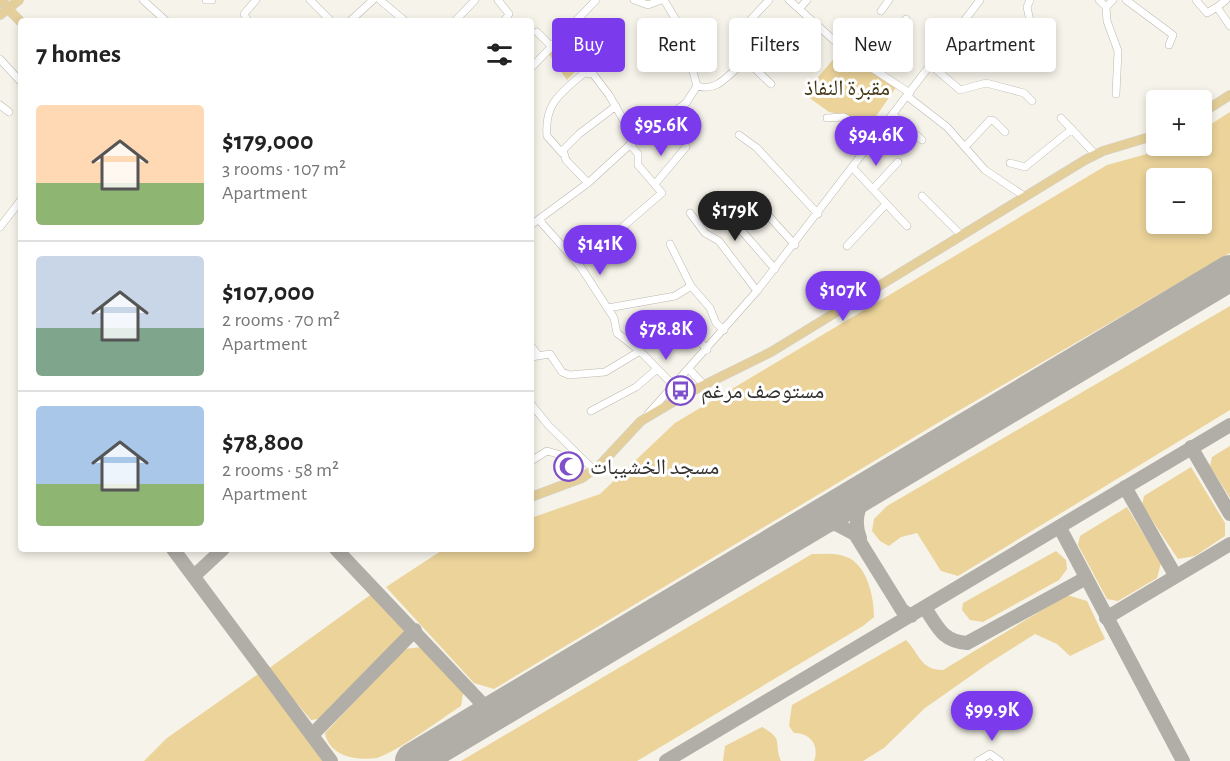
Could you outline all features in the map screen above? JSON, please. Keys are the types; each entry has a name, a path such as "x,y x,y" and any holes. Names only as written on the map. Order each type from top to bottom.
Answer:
{"main road":[{"path":"18,20 3,7 20,0"},
{"path":"1212,107 1230,95"},
{"path":"534,496 570,484 594,470 641,421 704,385 771,352 960,234 1095,154 1146,138"}],"street":[{"path":"143,0 163,18"},
{"path":"206,0 212,0"},
{"path":"246,18 244,14 256,0"},
{"path":"310,0 328,18"},
{"path":"353,18 373,0"},
{"path":"380,0 401,18"},
{"path":"388,7 394,0"},
{"path":"458,18 475,0"},
{"path":"498,0 509,10 506,18"},
{"path":"580,17 596,0"},
{"path":"534,223 588,183 632,142 686,103 697,86 692,68 695,51 662,0 648,5 634,0"},
{"path":"752,18 769,0"},
{"path":"789,0 833,39"},
{"path":"799,9 807,0"},
{"path":"881,11 889,0"},
{"path":"966,18 979,0"},
{"path":"1029,18 1027,7 1030,0"},
{"path":"1099,0 1106,7 1107,21 1118,51 1116,94"},
{"path":"1106,7 1113,0"},
{"path":"1126,0 1173,35 1169,45"},
{"path":"1196,0 1207,13 1227,0"},
{"path":"1217,7 1230,26"},
{"path":"534,65 552,47 537,32"},
{"path":"0,59 18,79"},
{"path":"697,86 706,89 715,87 747,61 771,84"},
{"path":"878,72 909,94 947,127 985,170 1024,196"},
{"path":"641,421 758,291 926,72"},
{"path":"939,72 960,90 986,83 1024,93 1032,100"},
{"path":"588,183 547,136 548,111 559,95 584,73 593,74 616,106 638,154 638,165 662,191 661,195 619,230"},
{"path":"0,105 9,112"},
{"path":"562,153 579,134 616,106"},
{"path":"893,116 922,140"},
{"path":"827,118 847,118 878,135"},
{"path":"1061,118 1095,154"},
{"path":"965,147 990,120 994,120 1005,132"},
{"path":"1010,163 1025,167 1072,129"},
{"path":"739,135 757,148 818,214"},
{"path":"655,184 686,147"},
{"path":"873,189 898,162"},
{"path":"853,168 907,226"},
{"path":"922,196 960,234"},
{"path":"0,227 18,204"},
{"path":"847,246 886,204"},
{"path":"690,213 706,234 715,237 758,291"},
{"path":"766,213 795,245"},
{"path":"539,220 580,266 616,322 616,332 640,351 674,386"},
{"path":"741,230 775,269"},
{"path":"670,244 691,286 710,308 716,323 724,330"},
{"path":"608,308 675,296 691,286"},
{"path":"668,337 689,328 706,350"},
{"path":"535,356 550,354 562,372 569,375 605,372 640,351"},
{"path":"591,411 636,387 657,369"},
{"path":"689,369 704,385"},
{"path":"534,414 594,470"},
{"path":"534,459 547,452 561,455 576,453"},
{"path":"978,761 990,754 1000,761"}],"green space":[{"name":"مقبرة النفاذ","path":"833,60 833,72 875,72 897,86 870,125 850,116 829,112 804,94"},
{"path":"561,72 575,72 567,80"},
{"path":"1230,112 1230,253 941,421 494,689 474,683 386,587 439,552 534,552 534,517 600,494 675,423 1107,165 1146,154 1212,156 1212,124"},
{"path":"1230,306 1230,410 958,576 941,571 917,533 901,537 889,546 880,541 872,531 874,519 887,506"},
{"path":"1230,446 1230,498 1210,466 1212,457"},
{"path":"1191,467 1225,523 1225,536 1195,556 1178,559 1142,505 1144,496"},
{"path":"1127,507 1161,563 1157,578 1118,601 1107,599 1078,545 1080,536"},
{"path":"1056,551 1066,560 1067,569 1059,580 983,622 970,620 962,610 963,603"},
{"path":"812,554 840,555 856,563 869,584 874,617 863,626 637,761 461,761"},
{"path":"373,593 401,621 404,627 403,637 325,718 311,720 268,669"},
{"path":"1067,595 1087,601 1105,639 1070,656 1057,644 1035,634 925,708 884,748 863,761 814,761 815,745 805,735 794,733 789,726 792,705 906,640 925,664 943,670"},
{"path":"422,647 464,688 461,706 408,742 377,758 352,757 332,747 325,733 404,649"},
{"path":"261,672 324,761 144,761 167,738"},
{"path":"762,727 776,738 781,761 723,761 725,746"}],"taxiway":[{"path":"1221,279 1230,276"},
{"path":"666,761 1230,425"},
{"path":"1191,447 1230,514"},
{"path":"860,538 857,517 864,498 873,486"},
{"path":"1125,487 1175,575"},
{"path":"806,526 836,524 855,534 902,610 911,616"},
{"path":"1060,528 1183,761"},
{"path":"1106,618 1230,544"},
{"path":"175,552 331,761"},
{"path":"194,576 220,552"},
{"path":"339,552 491,713"},
{"path":"925,608 937,627 946,636 967,643 1086,578"},
{"path":"313,734 415,630"}],"runway":[{"path":"413,761 1230,273"}],"place":[{"name":"مستوصف مرغم","path":"680,390"},
{"name":"مسجد الخشيبات","path":"569,466"}]}
